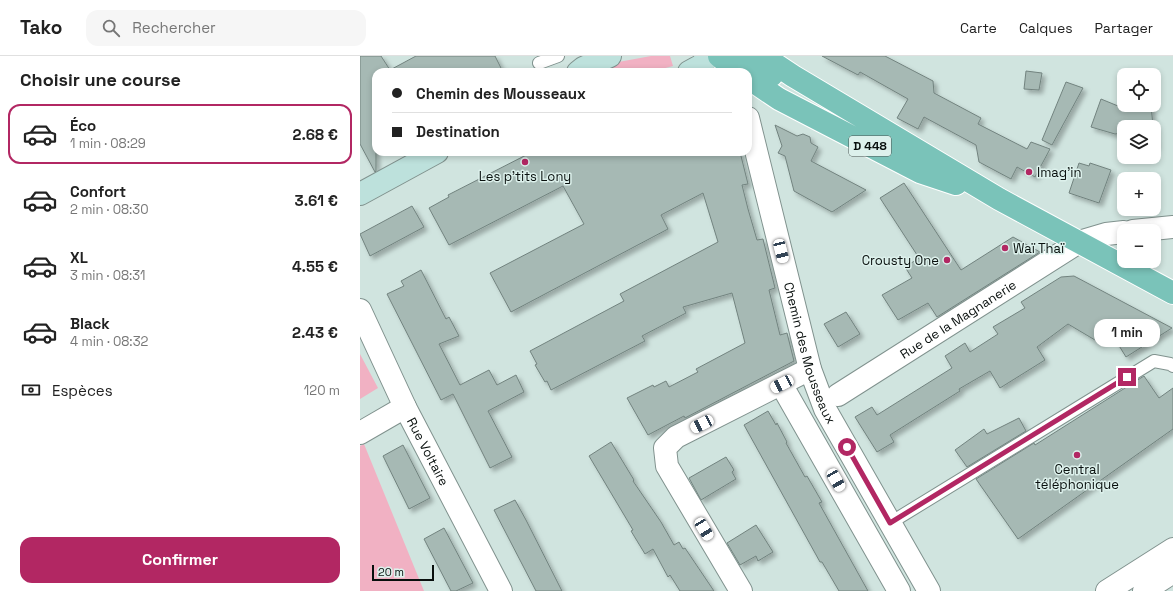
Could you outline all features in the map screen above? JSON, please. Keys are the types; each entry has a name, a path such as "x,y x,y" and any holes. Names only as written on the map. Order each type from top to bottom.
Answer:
{"main road":[{"name":"D 448","path":"719,56 737,68"},
{"name":"D 448","path":"763,56 793,76 999,199 1173,293"},
{"path":"752,74 788,85 885,131"},
{"name":"D 448","path":"752,79 779,99 920,172 999,199"}],"street":[{"path":"583,68 610,56"},
{"path":"696,68 710,56"},
{"name":"Chemin des Mousseaux","path":"752,134 810,369 825,410 929,591"},
{"path":"360,194 430,156"},
{"path":"1161,228 1173,227"},
{"name":"Rue de la Magnanerie","path":"838,396 1079,242 1106,234 1117,233"},
{"name":"Rue Voltaire","path":"360,310 406,407 501,591"},
{"path":"741,591 667,466 665,448 676,437 810,369"},
{"path":"782,384 899,591"},
{"path":"360,433 406,407"},
{"path":"1107,591 1173,549"},
{"path":"1144,591 1173,572"}],"lane":[{"path":"538,63 558,56"},
{"path":"890,523 1154,361 1173,366"}],"shaded area":[{"path":"651,56 670,56 673,66 666,68 601,68 613,63"},
{"path":"360,354 378,388 360,399"},
{"path":"364,444 424,591 360,591 360,446"}],"building":[{"path":"360,56 381,56 389,68 372,68 372,156 376,156 375,172 360,144"},
{"path":"416,56 495,56 501,68 394,68"},
{"path":"822,56 885,56 933,81 934,93 981,118 978,124 1027,149 1031,142 1050,149 1035,177 1017,167 1011,179 979,162 976,145 924,117 918,129 897,118 908,99 860,72 858,75"},
{"path":"1026,71 1042,73 1039,90 1024,89"},
{"path":"1066,82 1083,88 1052,145 1042,140"},
{"path":"1101,99 1117,106 1117,112 1152,112 1152,120 1117,120 1117,134 1091,127"},
{"path":"775,125 797,136 803,134 810,137 811,143 818,147 811,161 866,190 832,212 794,191 785,156 778,153 782,146"},
{"path":"524,156 741,156 748,184 742,185 757,240 763,239 775,288 769,290 780,335 787,333 794,361 685,418 684,416 648,435 627,398 653,385 654,387 666,381 669,387 698,372 696,369 745,343 732,293 683,307 686,313 642,336 645,341 551,390 547,381 545,382 535,365 537,364 530,351 624,301 620,294 718,242 703,193 661,215 668,229 511,312 490,273 584,224 563,186 449,245 429,208 449,197 448,195"},
{"path":"1079,163 1089,166 1090,163 1111,170 1099,203 1069,193"},
{"path":"904,183 961,270 1013,237 1040,252 937,317 928,303 898,320 882,295 912,278 905,267 919,258 880,198"},
{"path":"412,206 424,227 370,256 360,234"},
{"path":"421,270 446,319 449,317 459,336 439,344 460,385 489,370 497,385 516,375 524,392 488,411 512,457 490,468 453,394 441,400 387,294 404,286 401,281"},
{"path":"1074,276 1172,328 1126,357 1113,336 1100,343 1068,324 1037,347 1045,360 1000,388 990,371 959,389 960,391 890,435 894,442 877,452 855,417 872,407 877,415 952,368 945,356 965,343 970,352 998,334 993,327 1025,308 1021,302 1061,277"},
{"path":"846,312 860,334 838,347 824,324"},
{"name":"Central téléphonique","path":"1144,376 1159,398 1173,388 1173,429 1018,539 976,479 1034,443 1035,445"},
{"path":"768,411 776,425 777,423 787,442 786,443 805,477 807,476 822,502 819,503 868,591 839,591 822,562 820,562 744,425"},
{"path":"1019,418 1026,431 967,467 955,450 984,429 987,434"},
{"path":"611,442 634,480 633,481 661,522 674,545 679,542 683,549 685,548 714,591 680,591 670,575 668,577 653,549 645,554 631,531 633,530 589,456"},
{"path":"403,445 430,498 409,509 383,456"},
{"path":"726,457 734,470 732,472 736,479 701,500 689,478"},
{"path":"515,500 562,591 536,591 494,510"},
{"path":"756,525 773,552 758,561 756,556 740,565 727,543"},
{"path":"444,528 473,583 456,591 451,591 424,539"}],"place":[{"name":"Les p'tits Lony","path":"525,162"},
{"name":"Imag'in","path":"1029,172"},
{"name":"Waï Thaï","path":"1005,248"},
{"name":"Crousty One","path":"947,260"},
{"name":"Central téléphonique","path":"1077,455"}],"route":[{"path":"847,447 890,523 1127,377"}]}
